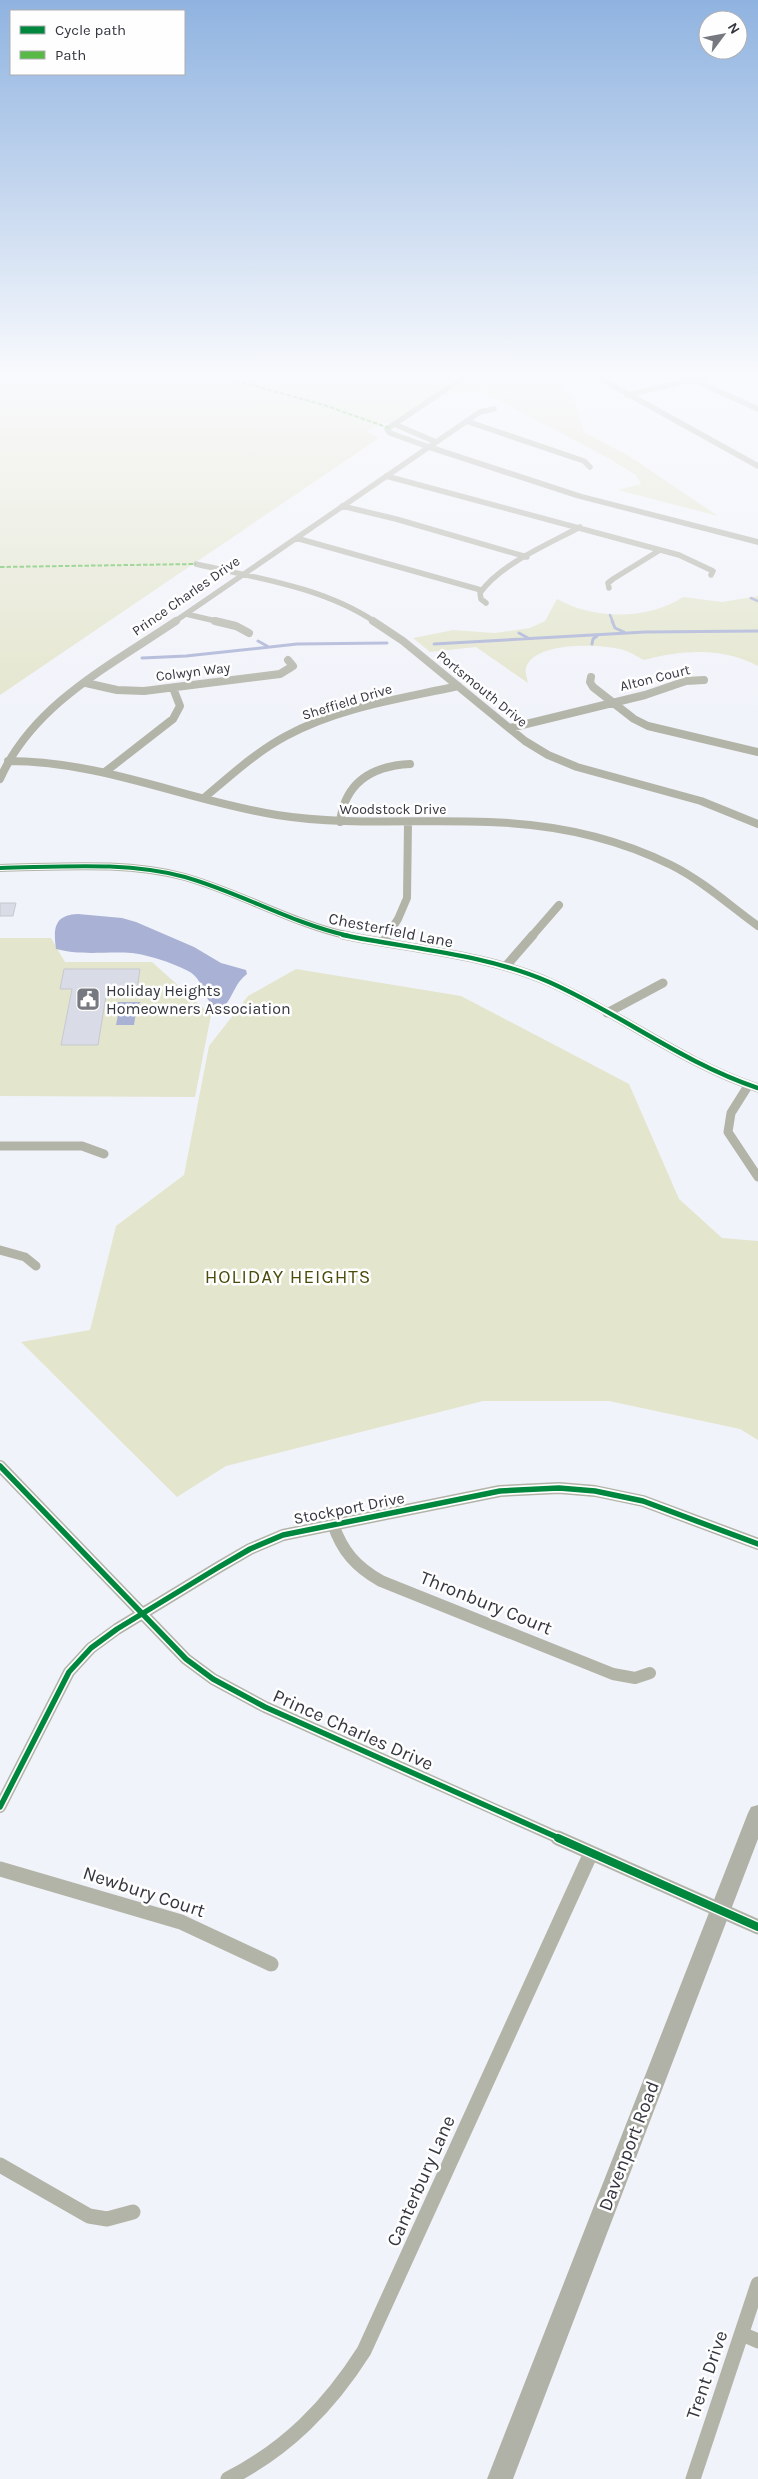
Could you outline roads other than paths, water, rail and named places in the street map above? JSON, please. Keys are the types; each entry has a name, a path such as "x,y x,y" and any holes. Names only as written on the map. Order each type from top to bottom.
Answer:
{"main road":[{"path":"561,490 758,542"},
{"path":"585,490 758,535"},
{"name":"Davenport Road","path":"500,2479 758,1813"}],"street":[{"name":"Prince Charles Drive","path":"0,779 8,760 23,736 38,720 86,683 366,490"},
{"path":"446,490 660,550 702,564 712,569 713,573 711,575"},
{"path":"342,506 396,519 527,557"},
{"path":"486,603 481,598 481,590 493,577 580,527"},
{"path":"296,538 481,590"},
{"path":"609,588 608,584 613,579 660,550"},
{"name":"Portsmouth Drive","path":"196,564 308,591 353,609 389,630 535,748 563,762 684,796 758,824"},
{"path":"186,614 236,626 249,633"},
{"name":"Colwyn Way","path":"86,683 127,691 173,688 280,674 293,666 288,660"},
{"path":"591,677 591,685 634,719 648,726 758,752"},
{"name":"Alton Court","path":"510,728 652,693 686,681 704,680"},
{"name":"Sheffield Drive","path":"204,798 258,754 295,731 354,710 458,686"},
{"path":"105,772 173,719 180,706 173,688"},
{"name":"Woodstock Drive","path":"8,760 66,764 105,772 276,815 340,822 490,822 566,831 614,843 646,854 681,871 708,888 758,926"},
{"path":"340,822 344,802 354,786 367,776 389,767 410,764"},
{"path":"382,942 398,919 407,898 408,823"},
{"name":"Chesterfield Lane","path":"0,868 126,869 167,873 196,880 306,925 506,966 559,986 696,1066 753,1087"},
{"path":"506,966 559,905"},
{"path":"607,1013 663,983"},
{"path":"753,1087 732,1110 727,1124 730,1139 758,1177"},
{"path":"0,1146 82,1146 104,1154"},
{"path":"0,1250 25,1257 36,1266"},
{"name":"Prince Charles Drive","path":"0,1466 186,1659 213,1679 243,1696 758,1927"},
{"name":"Stockport Drive","path":"0,1807 62,1684 75,1664 94,1645 262,1542 287,1533 500,1491 578,1488 643,1501 758,1544"},
{"name":"Thronbury Court","path":"333,1524 338,1539 348,1557 367,1574 381,1581 613,1674 635,1678 650,1673"},
{"name":"Canterbury Lane","path":"228,2479 265,2459 312,2420 347,2379 364,2351 591,1853"},
{"name":"Newbury Court","path":"0,1869 181,1922 271,1964"},
{"path":"0,2166 82,2214 96,2220 110,2220 133,2212"},
{"name":"Trent Drive","path":"692,2479 758,2284"},
{"path":"742,2334 758,2341"}],"water":[{"path":"78,914 122,918 136,922 194,947 221,963 246,970 247,974 242,978 227,1002 220,1009 210,1002 195,976 170,963 132,953 85,953 56,949 55,934 57,924 64,917"},
{"path":"118,1002 141,1002 137,1005 134,1025 116,1025 120,1005 117,1004"}],"waterway":[{"path":"751,598 758,601"},
{"path":"610,615 613,622"},
{"path":"612,621 615,628 624,632"},
{"path":"434,644 645,632 758,631"},
{"path":"519,633 528,638"},
{"path":"592,644 593,639 597,636"},
{"path":"258,641 267,646"},
{"path":"142,658 186,656 297,644 387,643"}],"place":[{"name":"Holiday Heights Homeowners Association","path":"88,999"}],"district":[{"name":"HOLIDAY HEIGHTS","path":"288,1277"}]}
